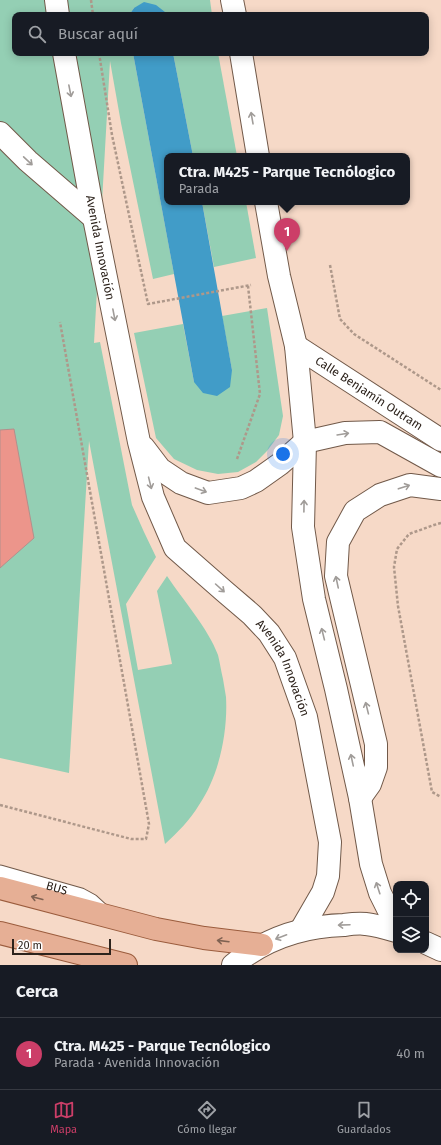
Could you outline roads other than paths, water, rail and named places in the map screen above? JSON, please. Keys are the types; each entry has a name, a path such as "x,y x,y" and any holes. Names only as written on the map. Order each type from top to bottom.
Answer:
{"main road":[{"path":"0,888 156,929 204,938 262,945"},
{"path":"0,933 126,965"}],"street":[{"path":"56,0 58,12"},
{"path":"232,0 234,12"},
{"name":"Avenida Innovación","path":"65,56 94,218 139,442 153,497 175,548 252,615 268,633 285,658 306,717 330,842 328,876 323,892 301,930"},
{"path":"241,56 258,153"},
{"path":"0,133 28,161 94,218"},
{"path":"267,205 279,276 296,346 305,442 303,527 314,599 360,798 371,864 380,893 393,918"},
{"name":"Calle Benjamín Outram","path":"296,346 441,440"},
{"name":"Calle Benjamín Outram","path":"305,442 345,433 380,432 441,466"},
{"name":"Avenida Innovación","path":"139,442 160,469 181,483 208,493 241,488 256,481 280,464 305,442"},
{"path":"360,798 370,784 376,767 376,744 336,576 338,542 355,511 380,495 410,485 441,489"},
{"path":"234,965 262,945 281,936 301,930 332,925 366,924 393,930"},
{"path":"429,944 441,950"}],"lane":[{"name":"BUS","path":"0,872 81,895 92,901 108,916"}],"water":[{"path":"144,2 156,5 165,12 131,12 134,8"},
{"path":"134,56 174,56 192,153 164,153 164,205 203,205 232,370 230,387 217,396 203,393 194,382"}],"place":[{"name":"Ctra. M425 - Parque Tecnólogico","path":"287,251"}]}
